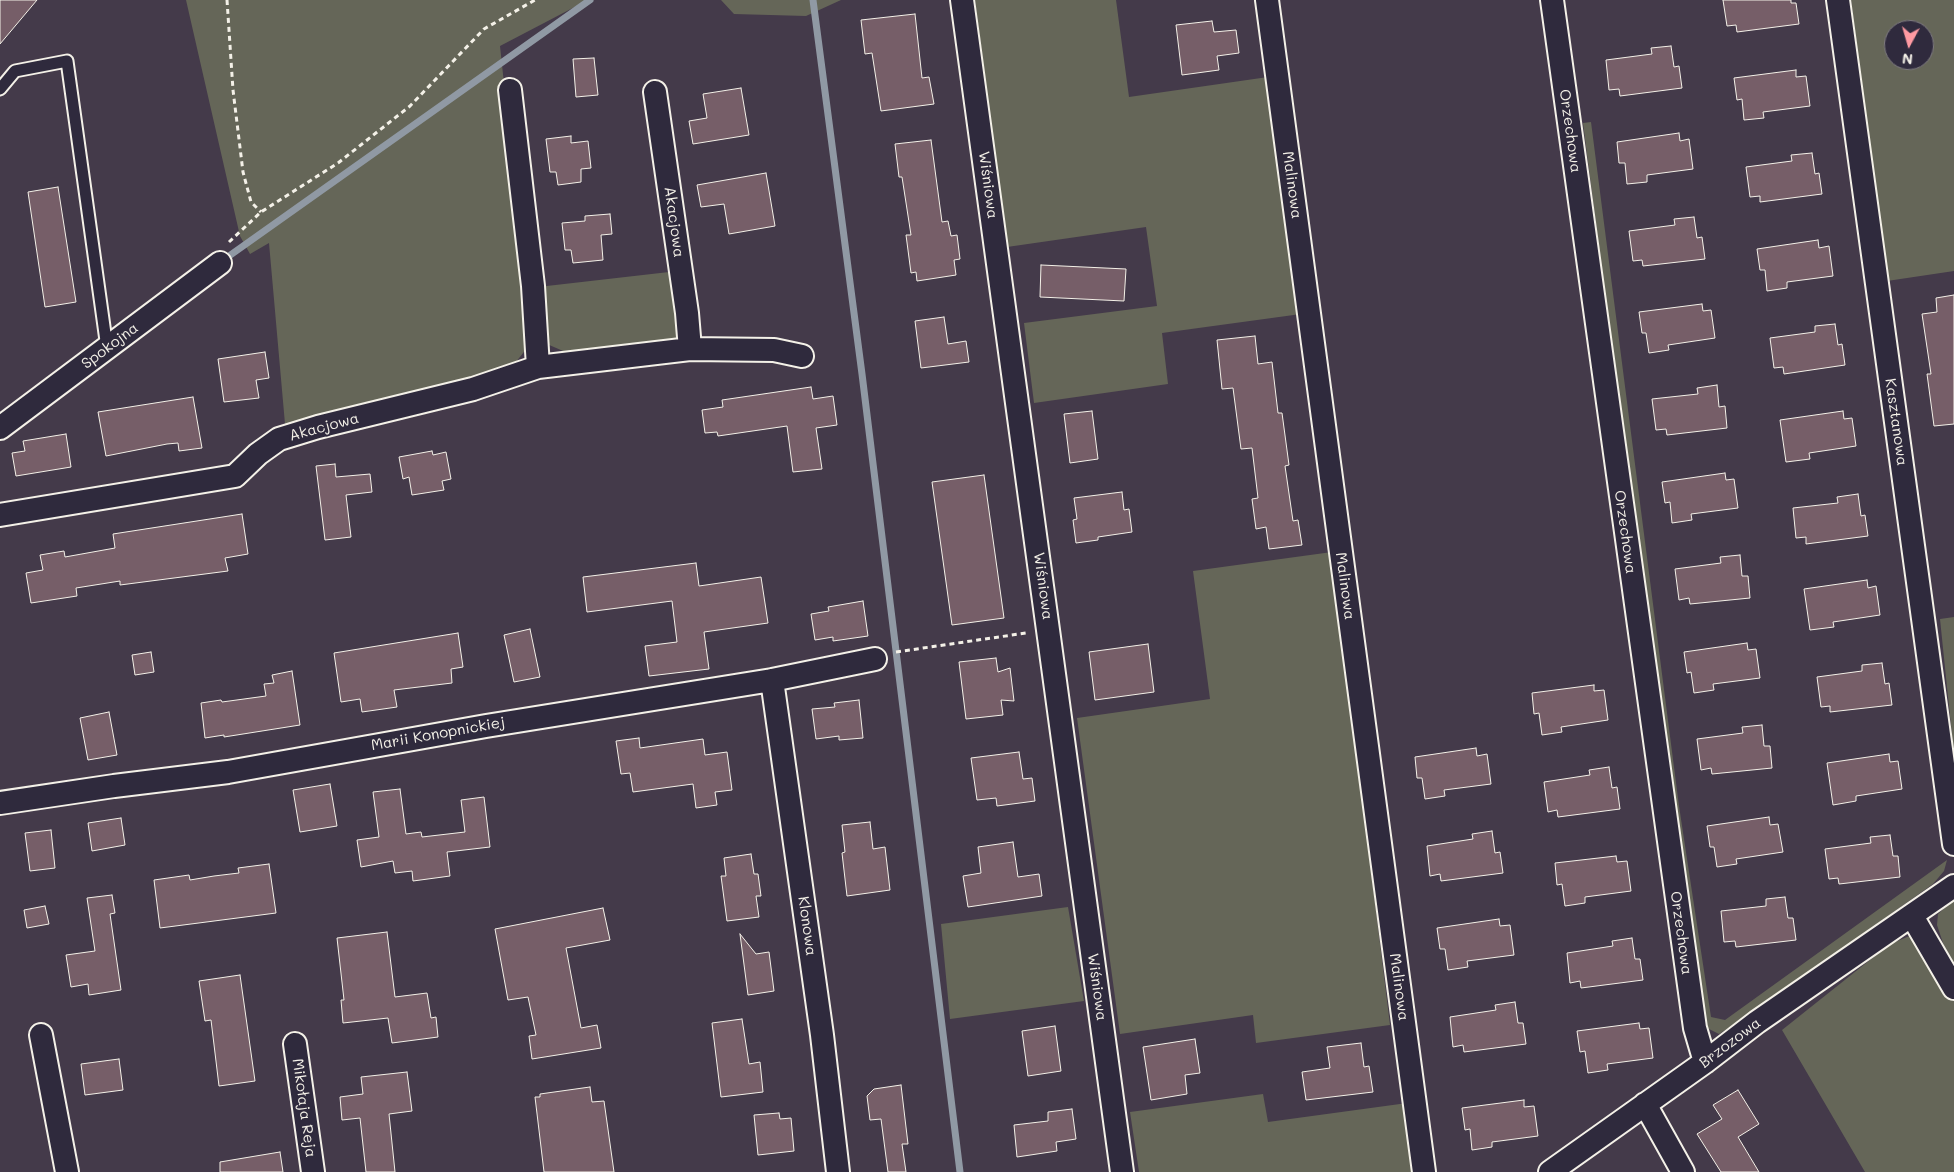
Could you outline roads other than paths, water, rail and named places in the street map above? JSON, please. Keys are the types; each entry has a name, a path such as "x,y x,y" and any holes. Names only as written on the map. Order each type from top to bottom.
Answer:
{"street":[{"name":"Wiśniowa","path":"962,0 1122,1172"},
{"name":"Malinowa","path":"1267,0 1424,1172"},
{"name":"Orzechowa","path":"1552,0 1694,1028 1705,1062"},
{"name":"Kasztanowa","path":"1838,0 1954,844"},
{"path":"510,90 533,286 538,367"},
{"name":"Akacjowa","path":"0,515 235,476 258,454 279,439 318,427 473,388 538,367 690,348 687,313 655,92"},
{"name":"Spokojna","path":"0,428 220,262"},
{"path":"690,348 774,350 802,356"},
{"name":"Marii Konopnickiej","path":"0,804 114,786 228,772 486,726 772,680 875,659"},
{"name":"Klonowa","path":"772,680 822,1035 838,1172"},
{"name":"Brzozowa","path":"1550,1172 1705,1062 1757,1022 1954,886"},
{"path":"1912,916 1954,988"},
{"path":"41,1035 66,1172"},
{"name":"Mikołaja Reja","path":"296,1044 313,1172"},
{"path":"1645,1104 1683,1172"}],"lane":[{"path":"0,89 15,71 67,61 107,348"}],"waterway":[{"path":"229,256 590,0"},
{"path":"813,0 862,374 960,1172"}]}
